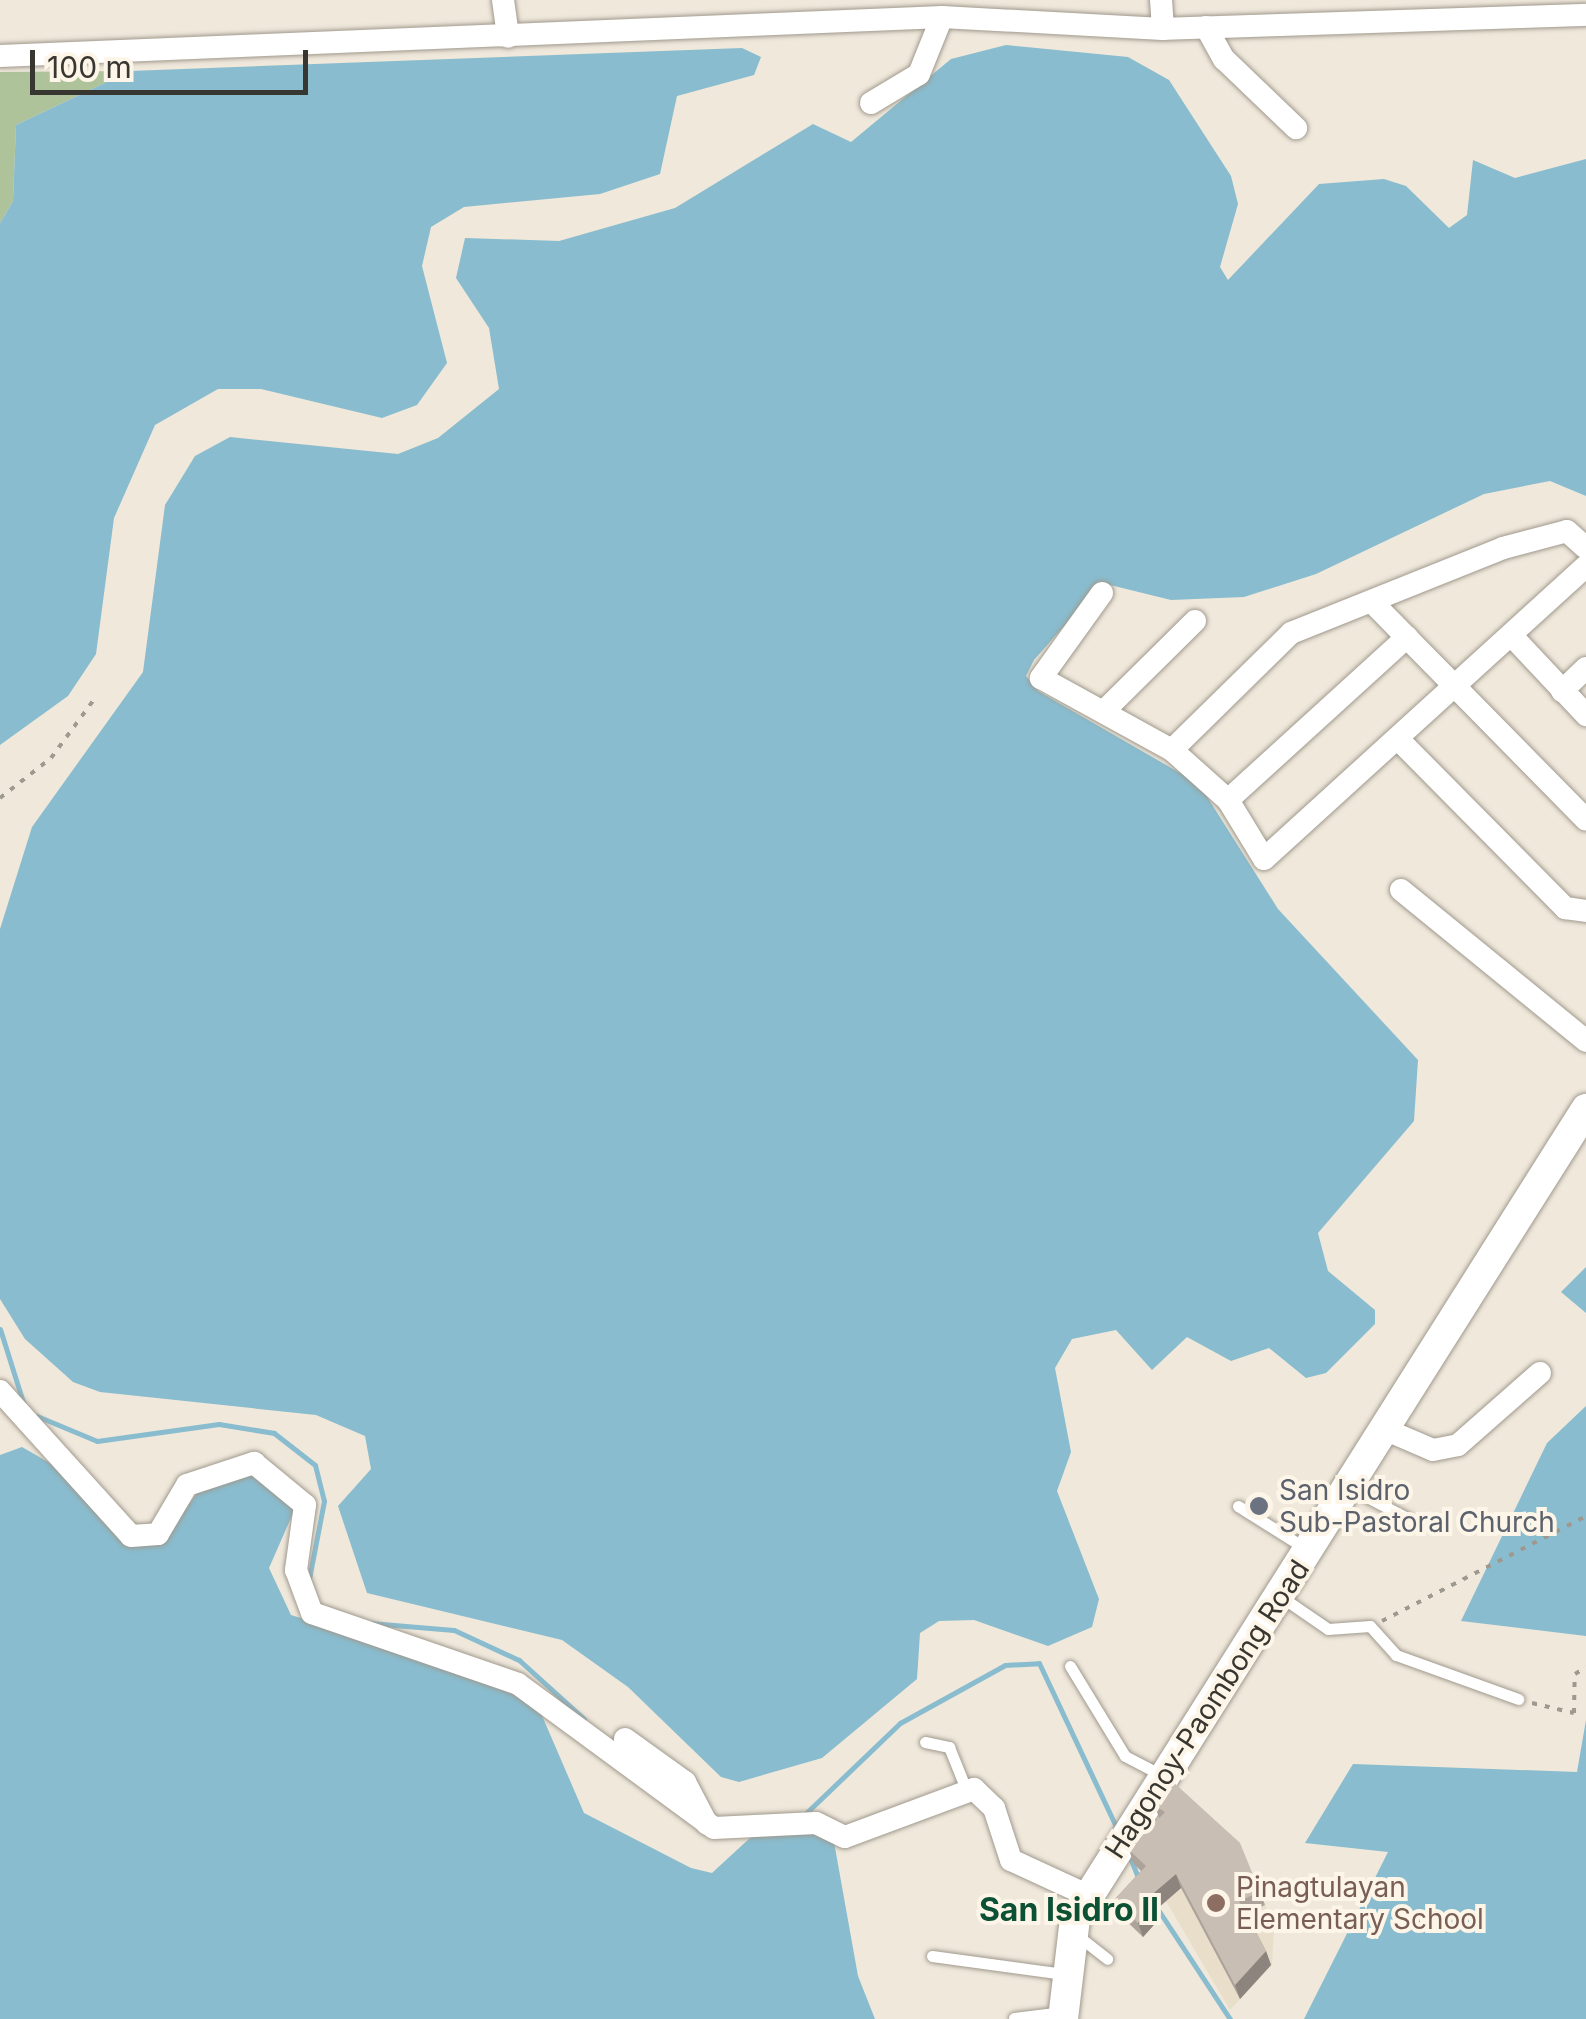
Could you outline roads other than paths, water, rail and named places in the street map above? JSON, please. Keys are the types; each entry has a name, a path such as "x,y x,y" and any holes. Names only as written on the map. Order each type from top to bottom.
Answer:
{"main road":[{"name":"Hagonoy-Paombong Road","path":"1063,2015 1071,1930 1114,1852 1166,1777 1586,1109"}],"street":[{"path":"502,0 508,37"},
{"path":"1161,0 1163,29"},
{"path":"0,56 508,37 862,15 1163,29 1586,15"},
{"path":"871,104 919,74 942,17"},
{"path":"1206,28 1224,60 1296,128"},
{"path":"1172,750 1292,632 1567,531 1586,548"},
{"path":"1102,593 1041,678 1172,750 1228,800 1264,859 1586,566"},
{"path":"1372,602 1586,820"},
{"path":"1104,711 1196,621"},
{"path":"1512,635 1586,716"},
{"path":"1228,800 1407,637"},
{"path":"1562,691 1586,668"},
{"path":"1398,739 1565,908 1586,910"},
{"path":"1401,890 1586,1041"},
{"path":"1384,1428 1433,1450 1458,1446 1540,1373"},
{"path":"0,1391 131,1536 158,1534 187,1486 254,1463 305,1506 296,1570 312,1613 518,1684 706,1817 738,1834 816,1823 845,1837 966,1789 994,1808 1011,1860 1089,1896"},
{"path":"625,1738 685,1782 706,1817"}],"lane":[{"path":"1348,1487 1409,1519"},
{"path":"1238,1506 1308,1550"},
{"path":"1280,1596 1328,1629 1370,1626 1396,1655 1518,1699"},
{"path":"1070,1666 1125,1756 1166,1777"},
{"path":"925,1742 950,1747 966,1789"},
{"path":"1071,1930 1107,1959"},
{"path":"932,1956 1064,1974"},
{"path":"1014,2018 1063,2015"}],"water":[{"path":"1006,45 1128,57 1169,80 1231,176 1238,204 1220,267 1228,280 1319,184 1384,179 1406,186 1449,228 1467,215 1473,160 1515,178 1586,159 1586,496 1550,481 1484,494 1316,574 1244,597 1171,600 1102,583 1034,660 1026,676 1038,691 1199,784 1278,909 1418,1060 1414,1121 1318,1233 1328,1271 1375,1310 1375,1324 1326,1373 1306,1378 1269,1348 1231,1361 1187,1337 1152,1370 1116,1330 1072,1339 1055,1368 1071,1452 1057,1491 1099,1599 1092,1627 1048,1646 974,1620 939,1621 920,1633 917,1679 822,1758 739,1782 721,1777 628,1687 562,1640 367,1593 338,1506 371,1469 365,1436 316,1415 100,1392 73,1382 25,1339 0,1299 0,929 32,827 143,672 165,505 195,456 230,437 398,454 438,438 499,389 489,328 456,278 465,238 559,241 675,208 813,124 851,142 951,59"},
{"path":"742,48 761,57 754,75 677,96 660,174 600,194 464,207 431,227 422,266 447,363 417,405 382,418 261,389 218,389 155,425 114,518 96,654 68,696 0,745 0,223 13,201 16,125 130,71"},
{"path":"1586,1267 1586,1313 1561,1292"},
{"path":"1586,1406 1586,1636 1461,1621 1547,1443"},
{"path":"22,1447 55,1466 135,1547 163,1541 197,1493 250,1469 284,1492 294,1511 269,1568 291,1615 481,1673 540,1711 584,1813 691,1868 712,1873 751,1837 805,1830 834,1842 858,1976 875,2019 0,2019 0,1455"},
{"path":"1586,1720 1586,2019 1304,2019 1388,1852 1305,1843 1353,1764 1577,1772"}],"waterway":[{"path":"0,1329 23,1402"},
{"path":"37,1416 97,1441 219,1424 274,1433 315,1465 324,1501 309,1579"},
{"path":"370,1623 454,1630 519,1660 584,1719"},
{"path":"804,1815 900,1723 1005,1665 1039,1663 1118,1831"},
{"path":"1129,1855 1138,1877"},
{"path":"1157,1908 1230,2019"}],"place":[{"name":"San Isidro Sub-Pastoral Church","path":"1259,1506"},
{"name":"Pinagtulayan Elementary School","path":"1216,1903"}],"district":[{"name":"San Isidro II","path":"1069,1910"}]}
